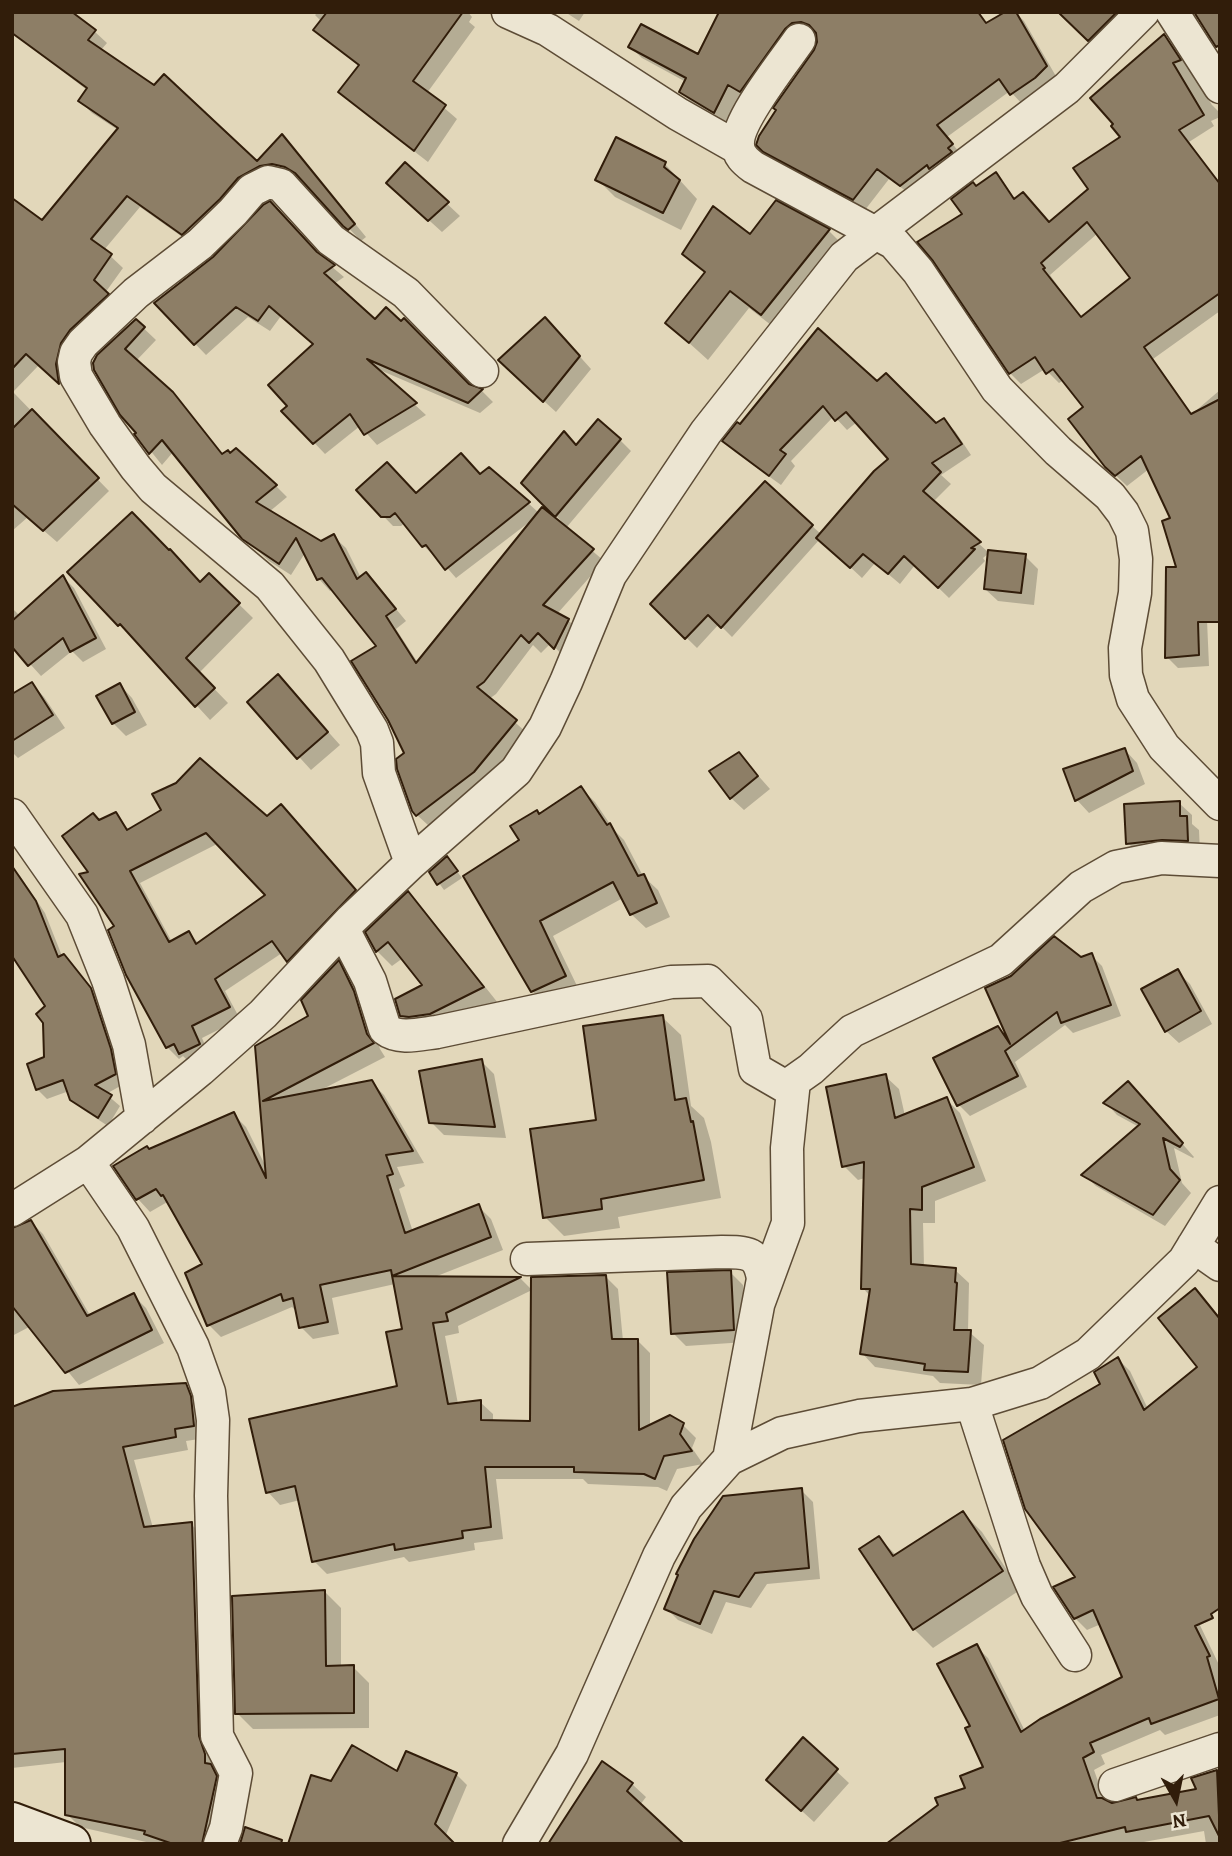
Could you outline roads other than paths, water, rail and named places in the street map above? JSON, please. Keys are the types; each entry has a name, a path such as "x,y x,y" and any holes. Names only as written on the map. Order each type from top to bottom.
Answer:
{"main road":[{"path":"12,1822 71,1844"}],"street":[{"path":"508,12 548,30 678,114 738,148"},
{"path":"12,1210 88,1162 263,1014 342,929 411,863 516,771 545,727 610,575 706,432 844,257 1067,89 1143,12"},
{"path":"1172,12 1220,87"},
{"path":"799,40 740,126 738,148 742,158 752,167 894,243 918,271 997,389 1058,451 1110,496 1123,513 1132,531 1136,559 1135,593 1125,648 1126,675 1133,699 1164,747 1220,804"},
{"path":"411,863 379,773 377,743 372,730 329,660 270,586 174,506 136,468 76,376 74,362 83,343 136,293 200,244 252,190 268,182 281,185 331,240 407,293 482,371"},
{"path":"12,815 82,915 130,1045 142,1118"},
{"path":"759,1302 788,1223 787,1148 794,1081 852,1031 1001,960 1081,887 1116,867 1161,858 1220,861"},
{"path":"342,929 370,981 385,1029 390,1032 401,1035 437,1032 671,982 708,981 746,1019 755,1069 793,1091"},
{"path":"88,1162 133,1228 193,1347 209,1392 214,1420 211,1496 217,1736 236,1773 226,1828 220,1844"},
{"path":"519,1844 572,1754 659,1556 686,1507 729,1460 782,1433 859,1416 972,1404 1040,1383 1088,1354 1184,1261 1220,1202"},
{"path":"1193,1246 1220,1265"},
{"path":"527,1259 741,1252 751,1255 761,1265 763,1279 729,1460"},
{"path":"972,1404 1024,1566 1037,1595 1075,1655"},
{"path":"1115,1785 1220,1749"}]}
